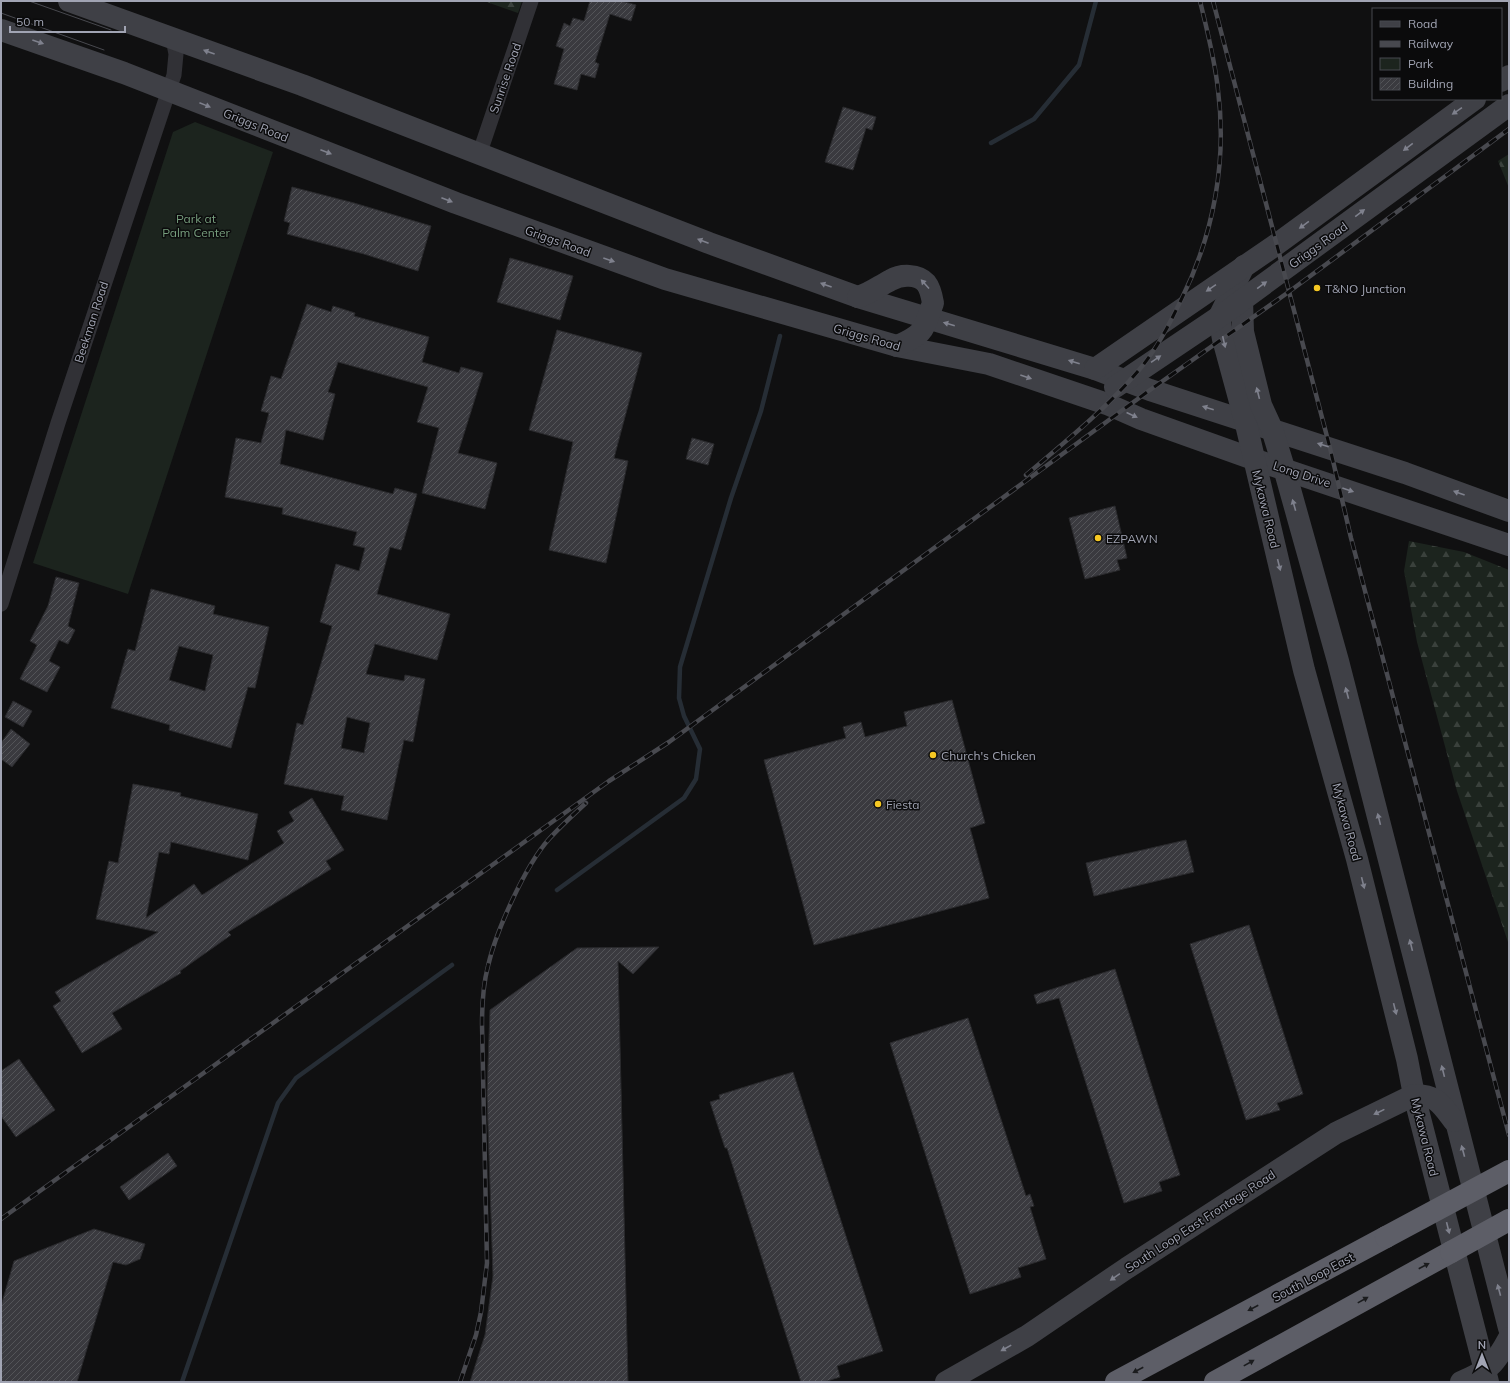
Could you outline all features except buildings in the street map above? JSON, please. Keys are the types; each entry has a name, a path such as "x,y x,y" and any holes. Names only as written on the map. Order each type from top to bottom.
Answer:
{"highway":[{"name":"South Loop East","path":"1116,1382 1509,1171"},
{"path":"1215,1382 1509,1220"},
{"path":"1451,1252 1509,1233"}],"main road":[{"path":"69,1 96,6 173,39 302,85 479,155 709,243 858,297 1095,369 1123,381 1405,473 1502,509 1484,536"},
{"name":"Griggs Road","path":"1,30 169,90 456,203 583,251 665,279 897,346 989,364 1096,400 1220,317 1509,105"},
{"name":"Griggs Road","path":"1095,369 1277,244 1474,100"},
{"path":"1220,317 1244,266"},
{"path":"858,297 868,294 891,279 903,276 916,277 926,283 933,303 923,331 910,340 897,346"},
{"path":"1242,300 1243,332 1261,405 1272,429 1284,468 1338,661 1509,1328"},
{"name":"Mykawa Road","path":"1220,317 1234,384 1245,420 1304,670 1357,859 1407,1058 1414,1095 1487,1377"},
{"name":"Long Drive","path":"1096,400 1140,419 1253,459 1284,468 1509,545"},
{"path":"1304,670 1338,661"},
{"path":"1328,754 1360,746"},
{"path":"1414,1095 1427,1095 1441,1104 1456,1123"},
{"name":"South Loop East Frontage Road","path":"946,1382 1027,1336 1133,1264 1336,1133 1414,1095"},
{"path":"1461,1382 1487,1377 1509,1338"}],"street":[{"name":"Sunrise Road","path":"479,155 531,1"},
{"name":"Beekman Road","path":"1,604 5,574 174,75 176,54 173,39"}],"green space":[{"path":"484,1 522,1 518,13"},
{"name":"Park at Palm Center","path":"195,122 273,152 128,594 33,563 173,132"},
{"path":"1509,154 1509,188 1498,161"},
{"path":"1409,541 1464,552 1509,570 1509,945 1457,791 1417,642 1404,571"}],"waterway":[{"path":"991,143 1034,119 1079,65 1096,1"},
{"path":"557,890 684,798 696,779 700,749 684,716 679,698 680,667 731,498 761,411 780,336"},
{"path":"182,1382 278,1103 296,1078 452,965"}],"tram line":[{"path":"29,1 111,30"},
{"path":"1,13 104,50"}],"railway":[{"path":"1026,475 1099,412 1146,362 1163,336 1193,273 1210,222 1219,170 1221,143 1217,79 1200,1"},
{"path":"1213,1 1330,448 1351,538 1509,1135"},
{"path":"1,1219 609,781 669,742 1150,390 1290,291 1509,129"},
{"path":"460,1382 476,1335 481,1312 487,1263 482,1024 483,995 486,973 504,918 530,865 549,839 586,803"}],"place":[{"name":"T&NO Junction","path":"1317,288"},
{"name":"EZPAWN","path":"1098,538"},
{"name":"Church's Chicken","path":"933,755"},
{"name":"Fiesta","path":"878,804"}]}
